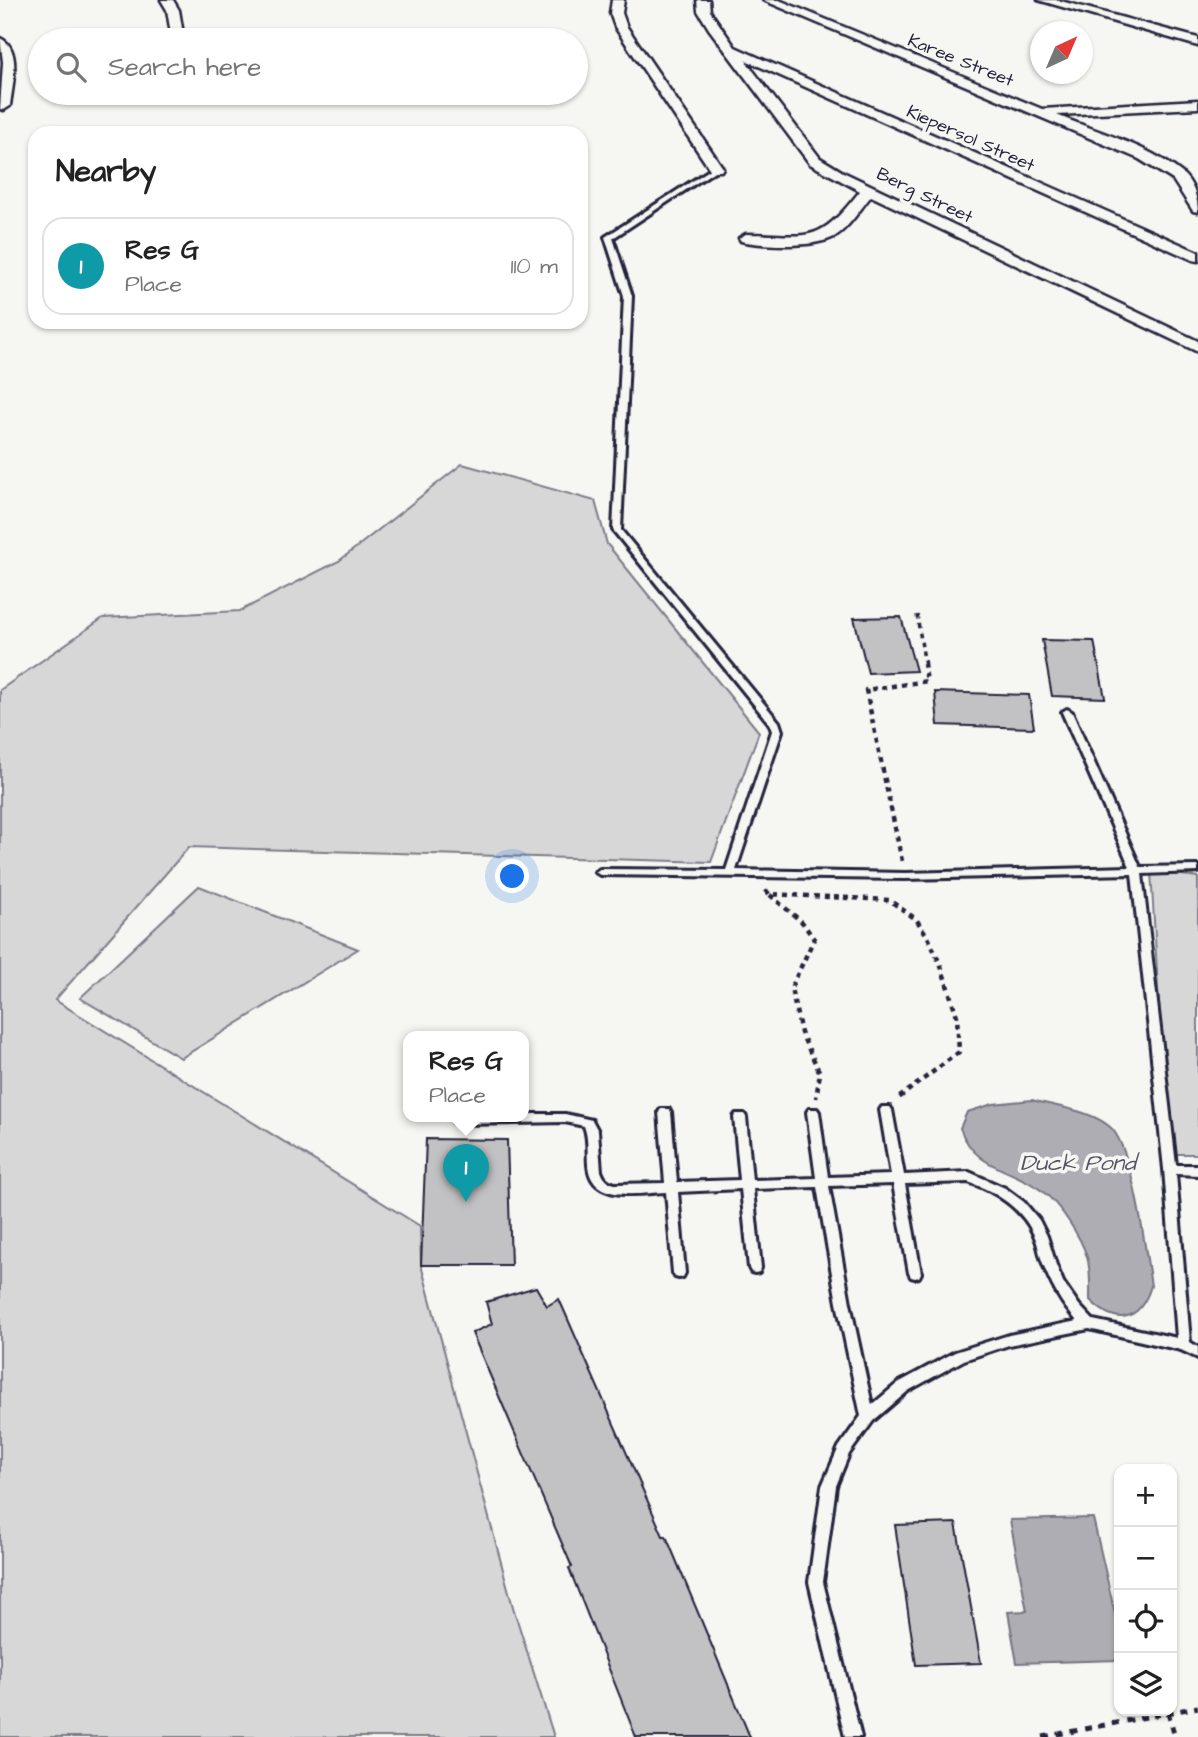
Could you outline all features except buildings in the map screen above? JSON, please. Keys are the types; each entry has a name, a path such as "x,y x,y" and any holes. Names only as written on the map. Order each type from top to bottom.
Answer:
{"street":[{"path":"167,0 173,10 176,28"},
{"path":"618,0 616,13 621,27 716,168"},
{"name":"Berg Street","path":"703,0 708,18 808,155 838,175 1198,347"},
{"name":"Karee Street","path":"769,0 1042,112 1158,163 1178,177 1198,208"},
{"path":"1044,0 1198,42"},
{"path":"0,42 9,62 4,106"},
{"name":"Kiepersol Street","path":"731,50 1198,257"},
{"path":"1042,112 1198,104"},
{"path":"746,238 810,238 827,235 836,229 869,189"}],"lane":[{"path":"716,168 609,237 628,296 617,530 774,722 777,731 730,874"},
{"path":"1067,712 1138,872 1170,1170 1184,1345"},
{"path":"600,872 905,876 1198,869"},
{"path":"886,1110 915,1273"},
{"path":"665,1112 679,1272"},
{"path":"813,1112 821,1181 843,1304 868,1417"},
{"path":"740,1117 755,1268"},
{"path":"529,1120 577,1120 587,1123 592,1129 593,1172 602,1185 615,1189 969,1177 995,1186 1022,1206 1040,1234 1061,1292 1073,1310 1089,1324"},
{"path":"1170,1170 1198,1170"},
{"path":"853,1737 817,1582 829,1486 844,1451 868,1417 903,1387 960,1356 1009,1340 1089,1324 1184,1345 1198,1353"}],"path":[{"path":"905,876 866,690 927,681 917,615"},
{"path":"755,874 769,894 802,922 814,939 791,988 801,1033 820,1073 813,1112"},
{"path":"769,894 888,901 916,919 928,937 957,1016 959,1052 908,1088 886,1110"},
{"path":"1177,1710 1198,1707"},
{"path":"1043,1737 1148,1716"},
{"path":"1169,1716 1175,1737"}],"shaded area":[{"path":"462,464 595,501 607,544 759,732 711,862 189,847 55,1000 420,1226 421,1265 513,1607 554,1737 0,1737 0,690 103,618 240,611 339,561"},
{"path":"1151,871 1198,877 1198,1154 1168,1154"},
{"path":"199,886 358,949 181,1058 80,998"}],"water":[{"name":"Duck Pond","path":"1032,1100 1092,1116 1109,1126 1117,1137 1132,1176 1151,1286 1141,1307 1134,1313 1118,1317 1100,1309 1090,1300 1087,1257 1069,1221 1049,1196 1030,1183 984,1160 967,1142 960,1128 967,1112 993,1104"},
{"path":"1093,1518 1114,1609 1114,1660 1017,1663 1008,1612 1027,1611 1010,1520"}],"place":[{"name":"Res G","path":"466,1202"}]}
